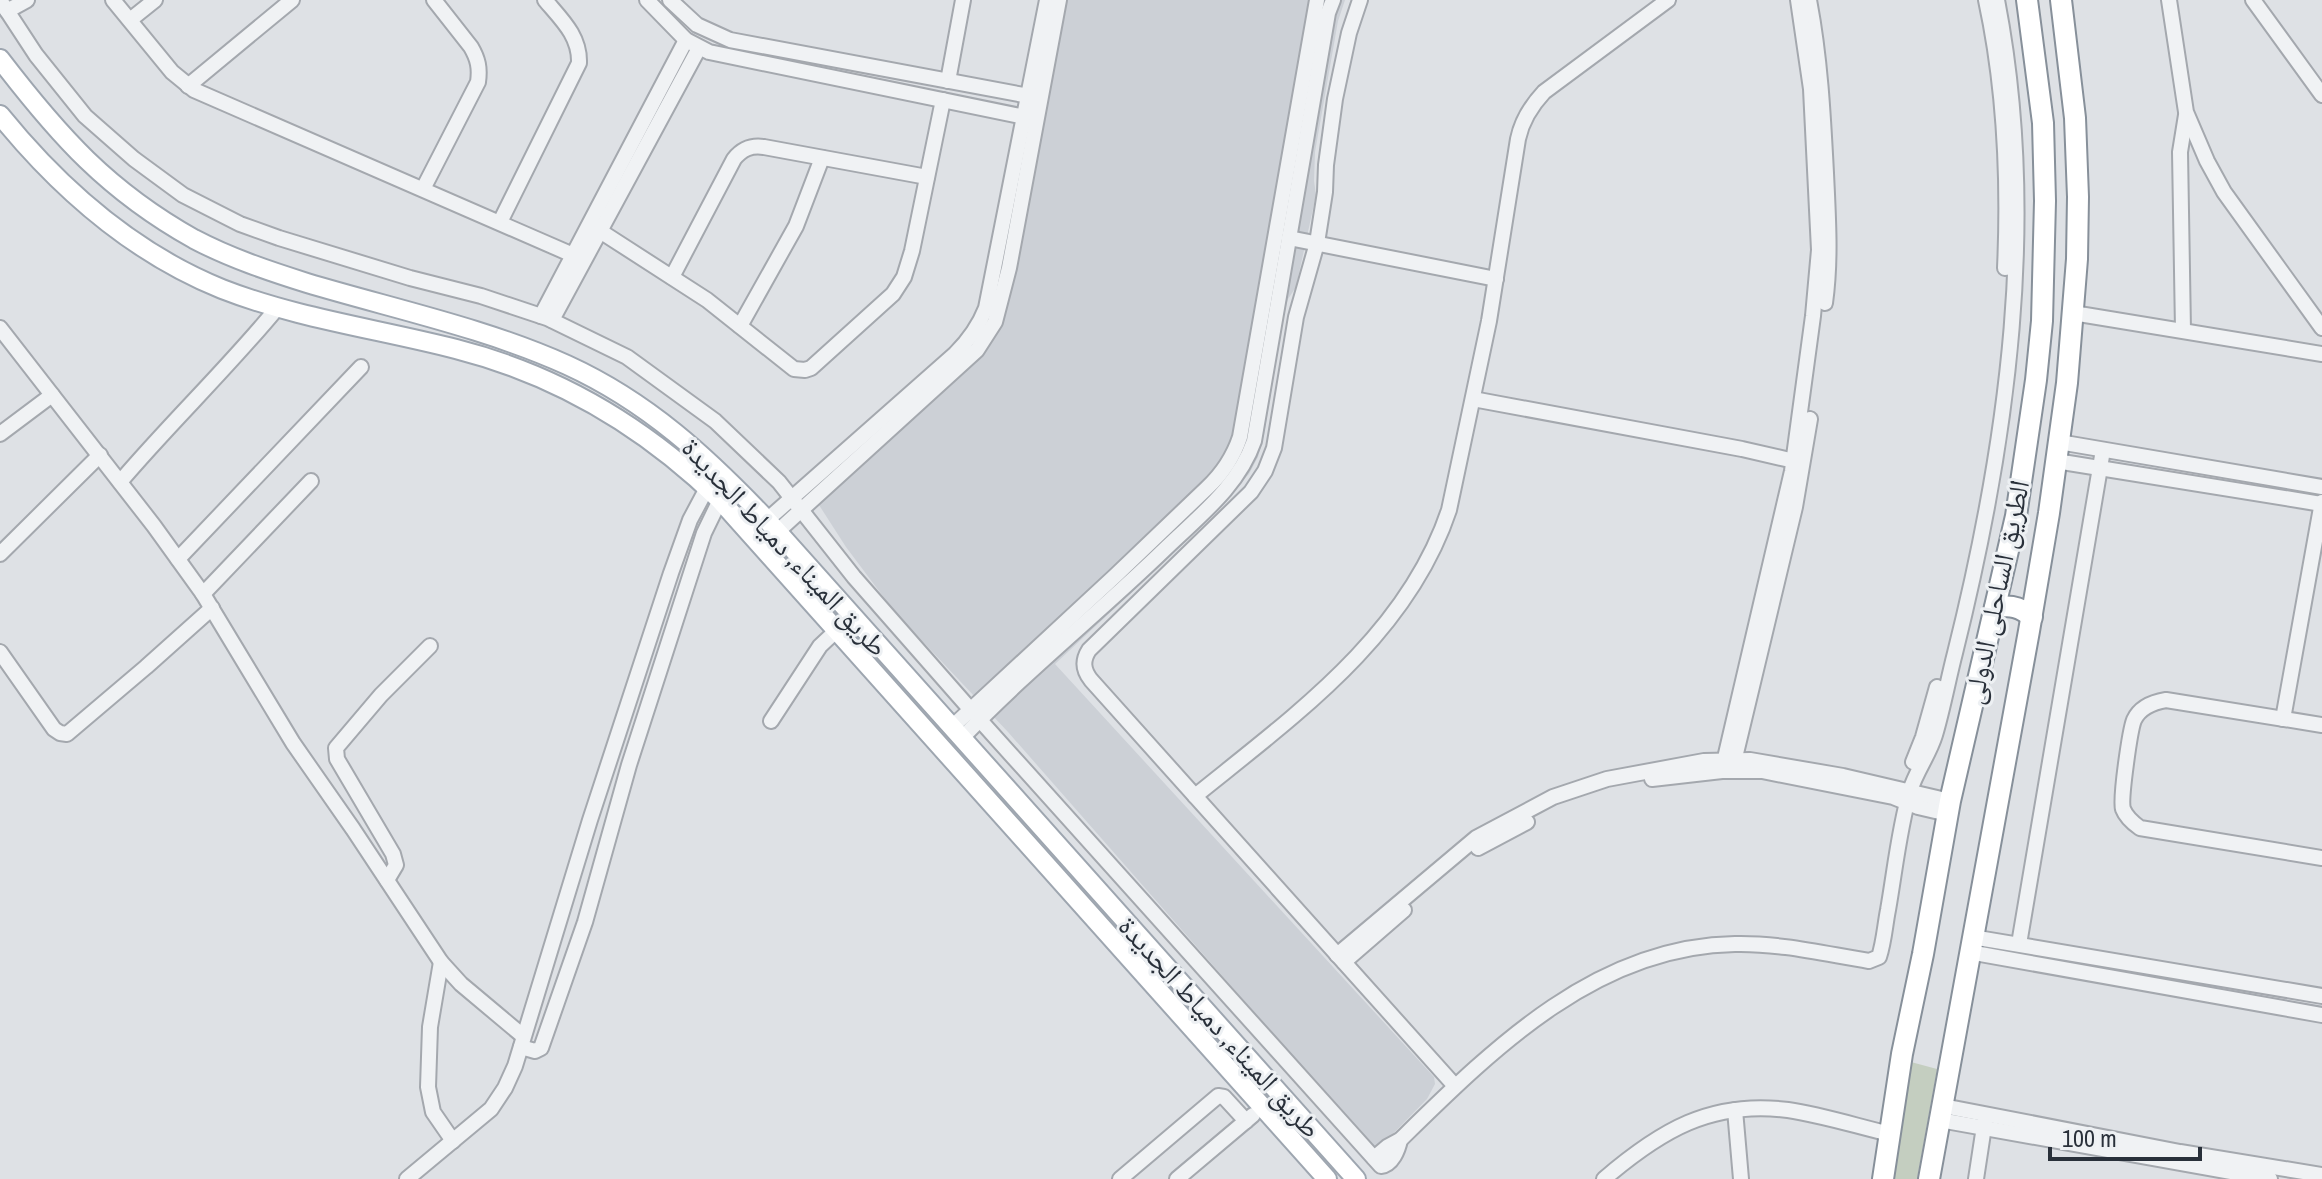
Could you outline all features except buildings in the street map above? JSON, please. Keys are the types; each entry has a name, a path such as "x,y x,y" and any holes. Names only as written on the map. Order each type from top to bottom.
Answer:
{"highway":[{"name":"الطريق الساحلى الدولى","path":"1883,1179 1902,1054 1949,807 2016,516 2036,380 2045,260 2043,123 2027,0"},
{"name":"الطريق الساحلى الدولى","path":"1929,1179 2032,617 2058,452 2073,313 2078,197 2075,118 2061,0"},
{"path":"2003,576 2023,586 2037,582"},
{"path":"1995,608 2011,606 2026,611 2032,617"}],"main road":[{"name":"طريق الميناء, دمياط الجديدة","path":"0,59 74,149 131,199 169,224 230,256 267,270 467,329 567,365 657,417 697,449 772,526 1356,1179"},
{"name":"طريق الميناء, دمياط الجديدة","path":"1,119 83,203 149,251 185,272 222,289 278,307 458,349 507,364 599,406 682,465 714,494 1327,1179"},
{"path":"1016,831 1027,827 1032,816"},
{"path":"1029,846 1030,838 1035,833 1046,831"}],"street":[{"path":"27,0 5,4 36,55 85,116 134,159 183,195 240,224 279,238 547,318 627,357 688,399 742,444 797,504 854,577 974,714 1374,1158 1400,1140 1498,1049 1559,1002 1608,974 1661,954 1706,945 1751,944 1869,961 1880,953 1905,795 1961,593 1993,411 2005,265 2005,145 1999,68 1986,0"},
{"path":"113,0 172,72 188,86 573,255"},
{"path":"130,20 155,0"},
{"path":"188,86 292,0"},
{"path":"423,189 478,82 479,72 476,55 434,0"},
{"path":"500,222 579,63 574,37 545,0"},
{"path":"647,0 692,44 719,55 1025,117"},
{"path":"670,0 697,25 730,40 1029,96"},
{"path":"772,526 957,370 987,337 1000,306 1025,117 1047,0"},
{"path":"1019,179 1059,0"},
{"path":"957,732 1213,482 1235,451 1240,437 1317,0"},
{"path":"974,714 1125,587 1230,486 1240,472 1254,441 1328,13 1333,0"},
{"path":"1360,0 1349,33 1335,99 1315,249 1296,317 1274,448 1265,471 1251,492 1089,650 1084,662 1087,675 1455,1086"},
{"path":"1195,796 1325,688 1376,636 1401,604 1427,562 1445,521 1473,399 1518,139 1529,110 1544,92 1668,0"},
{"path":"1798,0 1811,89 1819,250 1798,466"},
{"path":"1729,765 1798,466 1829,259 1822,101 1809,0"},
{"path":"1905,795 1934,737 1970,595 1988,510 2003,413 2013,302 2016,198 2011,90 1997,0"},
{"path":"2169,0 2186,112 2207,161 2224,192 2322,328"},
{"path":"948,81 960,1"},
{"path":"2260,2 2322,95"},
{"path":"547,318 600,231 692,44"},
{"path":"547,318 573,255 692,44"},
{"path":"600,231 672,277 794,369 811,368 899,286 909,262 943,100"},
{"path":"2183,330 2180,152 2186,112"},
{"path":"672,277 739,154 750,147 927,177"},
{"path":"740,326 796,226 822,158"},
{"path":"1288,243 1496,279"},
{"path":"120,482 278,307"},
{"path":"2073,313 2322,354"},
{"path":"0,328 100,455 203,594 293,743 441,962 522,1042 535,1051 541,1048 585,922 629,765 714,494"},
{"path":"178,559 361,367"},
{"path":"0,434 52,395"},
{"path":"1473,399 1742,449 1798,466"},
{"path":"2019,944 2103,450"},
{"path":"2058,452 2103,450 2322,487"},
{"path":"2058,452 2100,467 2322,504 2283,719"},
{"path":"0,554 100,455"},
{"path":"203,594 311,481"},
{"path":"407,1179 482,1118 499,1098 515,1066 590,820 685,531 714,494"},
{"path":"0,652 54,729 67,734 212,608"},
{"path":"771,721 820,646 836,631"},
{"path":"387,880 396,865 393,854 336,755 338,744 430,646"},
{"path":"2322,725 2166,700 2148,706 2134,720 2121,799 2123,808 2140,828 2322,858"},
{"path":"1340,958 1467,856 1541,814 1574,799 1614,787 1729,765 1923,796 1949,807"},
{"path":"333,800 352,786"},
{"path":"1970,945 2019,944 2322,996"},
{"path":"1970,945 2322,1015"},
{"path":"441,962 430,1027 428,1087 433,1112 453,1141"},
{"path":"1120,1179 1218,1096 1224,1097 1246,1121"},
{"path":"1177,1179 1262,1107"},
{"path":"1735,1110 1741,1179"},
{"path":"1604,1179 1659,1136 1708,1115 1735,1110 1788,1110 1890,1134"},
{"path":"1942,1113 2227,1175 2270,1179"},
{"path":"1985,1122 2322,1175"},
{"path":"1976,1179 1985,1122"}],"shaded area":[{"path":"1054,0 1345,0 1338,21 1315,152 1316,195 1296,287 1288,299 1284,314 1258,457 1249,474 1233,491 1055,664 1434,1077 1435,1084 1427,1099 1376,1151 1008,732 894,611 846,547 810,491 972,345"}],"green space":[{"path":"1911,1062 1937,1069 1917,1179 1894,1179"}]}
